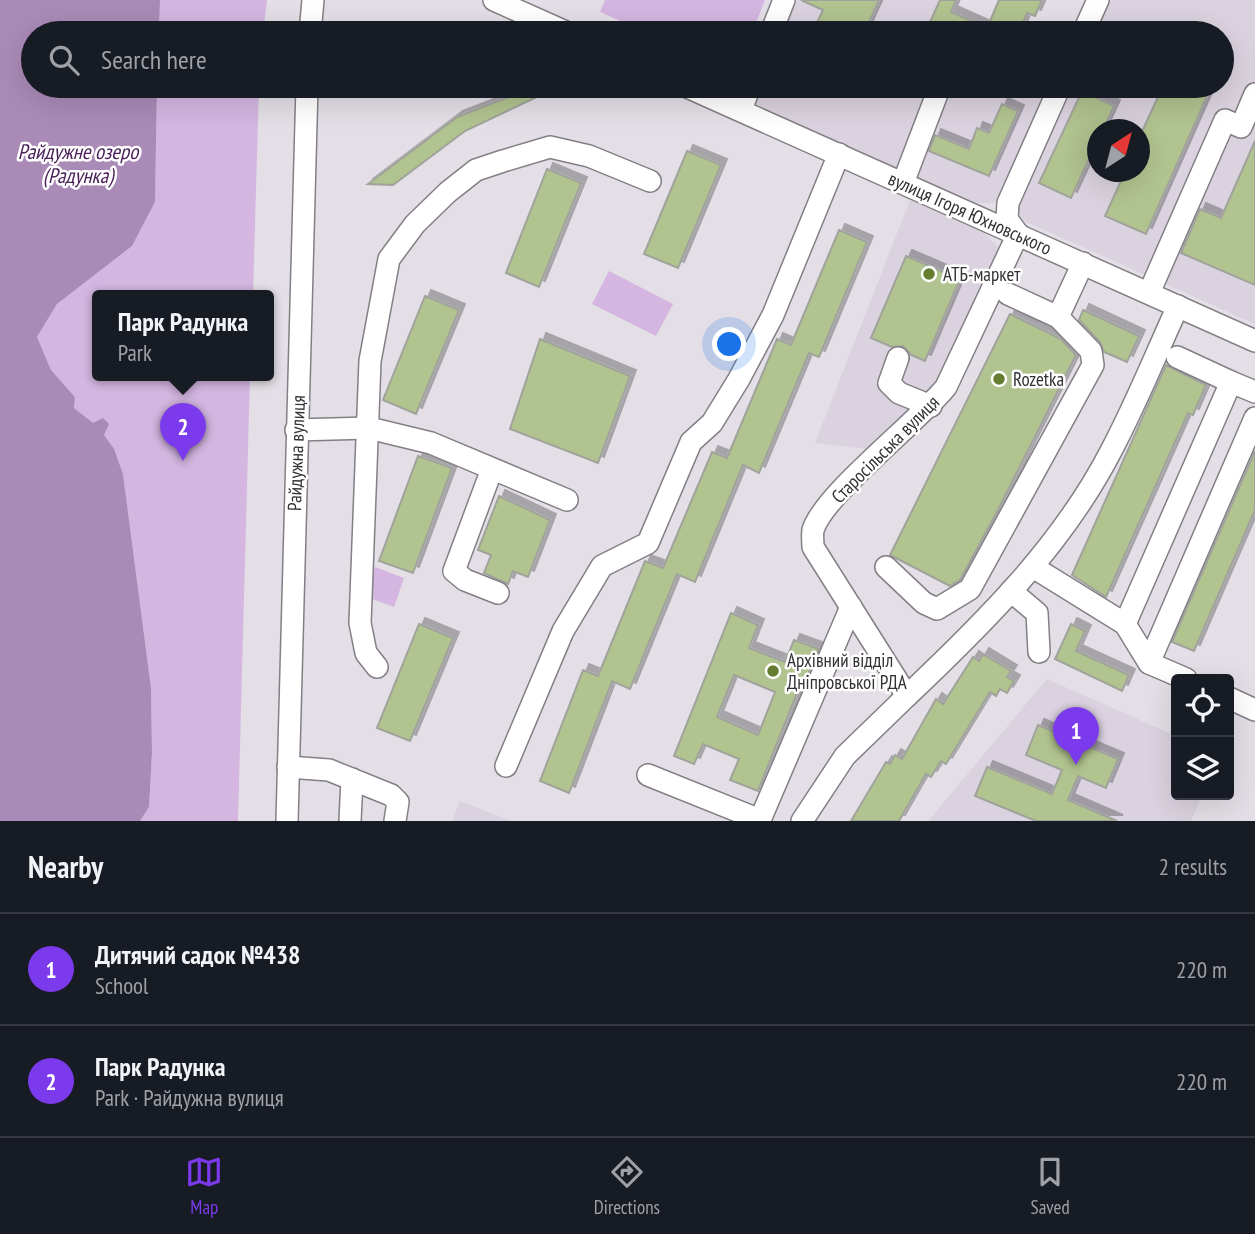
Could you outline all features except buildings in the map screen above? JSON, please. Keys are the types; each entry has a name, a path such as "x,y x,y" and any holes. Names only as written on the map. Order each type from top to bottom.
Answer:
{"street":[{"path":"311,21 313,0"},
{"path":"494,0 526,21"},
{"path":"776,21 784,0"},
{"path":"1088,21 1098,0"},
{"path":"1149,293 1225,120 1241,127 1255,94"},
{"name":"Райдужна вулиця","path":"287,821 307,98"},
{"name":"вулиця Ігоря Юхновського","path":"713,98 1255,341"},
{"path":"741,110 746,98"},
{"path":"903,183 935,98"},
{"path":"979,217 996,213 1007,203 1055,98"},
{"path":"377,667 366,653 360,623 370,361 389,259 415,224 476,170 550,147 589,156 650,181"},
{"path":"506,766 563,631 602,566 648,543 691,442 712,423 739,379 773,315 839,154"},
{"path":"1007,203 1007,219 1018,234"},
{"name":"Старосільська вулиця","path":"908,696 813,547 812,532 828,504 931,406 956,371 1018,234"},
{"path":"1058,317 1083,263"},
{"path":"886,567 924,603 937,609 970,589 1093,365 1091,351 1058,317 1008,294"},
{"path":"802,821 845,756 1011,591 1073,514 1111,452 1178,306"},
{"path":"1177,357 1255,393"},
{"path":"898,358 889,383 892,389 931,406"},
{"path":"1125,624 1231,382"},
{"path":"1149,663 1255,418"},
{"path":"296,430 369,428 430,443 567,500"},
{"path":"492,469 454,571 465,580 498,593"},
{"path":"1033,567 1125,624 1149,663 1174,674"},
{"path":"1011,591 1034,609 1038,620 1039,652"},
{"path":"648,775 761,820 851,607"},
{"path":"288,767 329,770 395,797 398,808 395,821"},
{"path":"350,821 352,779"}],"shaded area":[{"path":"160,0 267,0 264,21 159,21"},
{"path":"605,0 765,0 757,21 620,21 600,12"},
{"path":"797,0 942,0 946,21 788,21"},
{"path":"1107,0 1255,0 1255,324 1022,220 1018,212 1019,196 1063,98 1234,98 1234,21 1097,21"},
{"path":"157,98 259,98 253,290 92,290 92,381 250,381 238,821 140,821 149,807 151,688 123,474 104,437 74,408 75,397 51,370 37,337 57,304 132,246 155,202"},
{"path":"754,98 1045,98 1002,197 994,203 974,203 752,103"},
{"path":"910,200 985,234 998,247 994,260 946,374 916,407 867,449 815,443"},
{"path":"609,271 673,304 656,336 592,304"},
{"path":"375,567 404,578 394,607 364,596"},
{"path":"1047,679 1171,734 1171,800 1200,800 1191,821 928,821"},
{"path":"460,801 511,821 452,821"}],"water":[{"name":"Райдужне озеро (Радунка)","path":"0,0 160,0 159,21 21,21 21,98 157,98 155,202 132,246 57,304 37,337 51,370 75,397 74,408 93,423 103,418 109,424 104,435 114,449 123,474 151,688 149,807 140,821 0,821"}],"place":[{"name":"АТБ-маркет","path":"929,274"},
{"name":"Rozetka","path":"999,379"},
{"name":"Парк Радунка","path":"183,461"},
{"name":"Архівний відділ Дніпровської РДА","path":"773,671"},
{"name":"Дитячий садок №438","path":"1076,765"}]}
